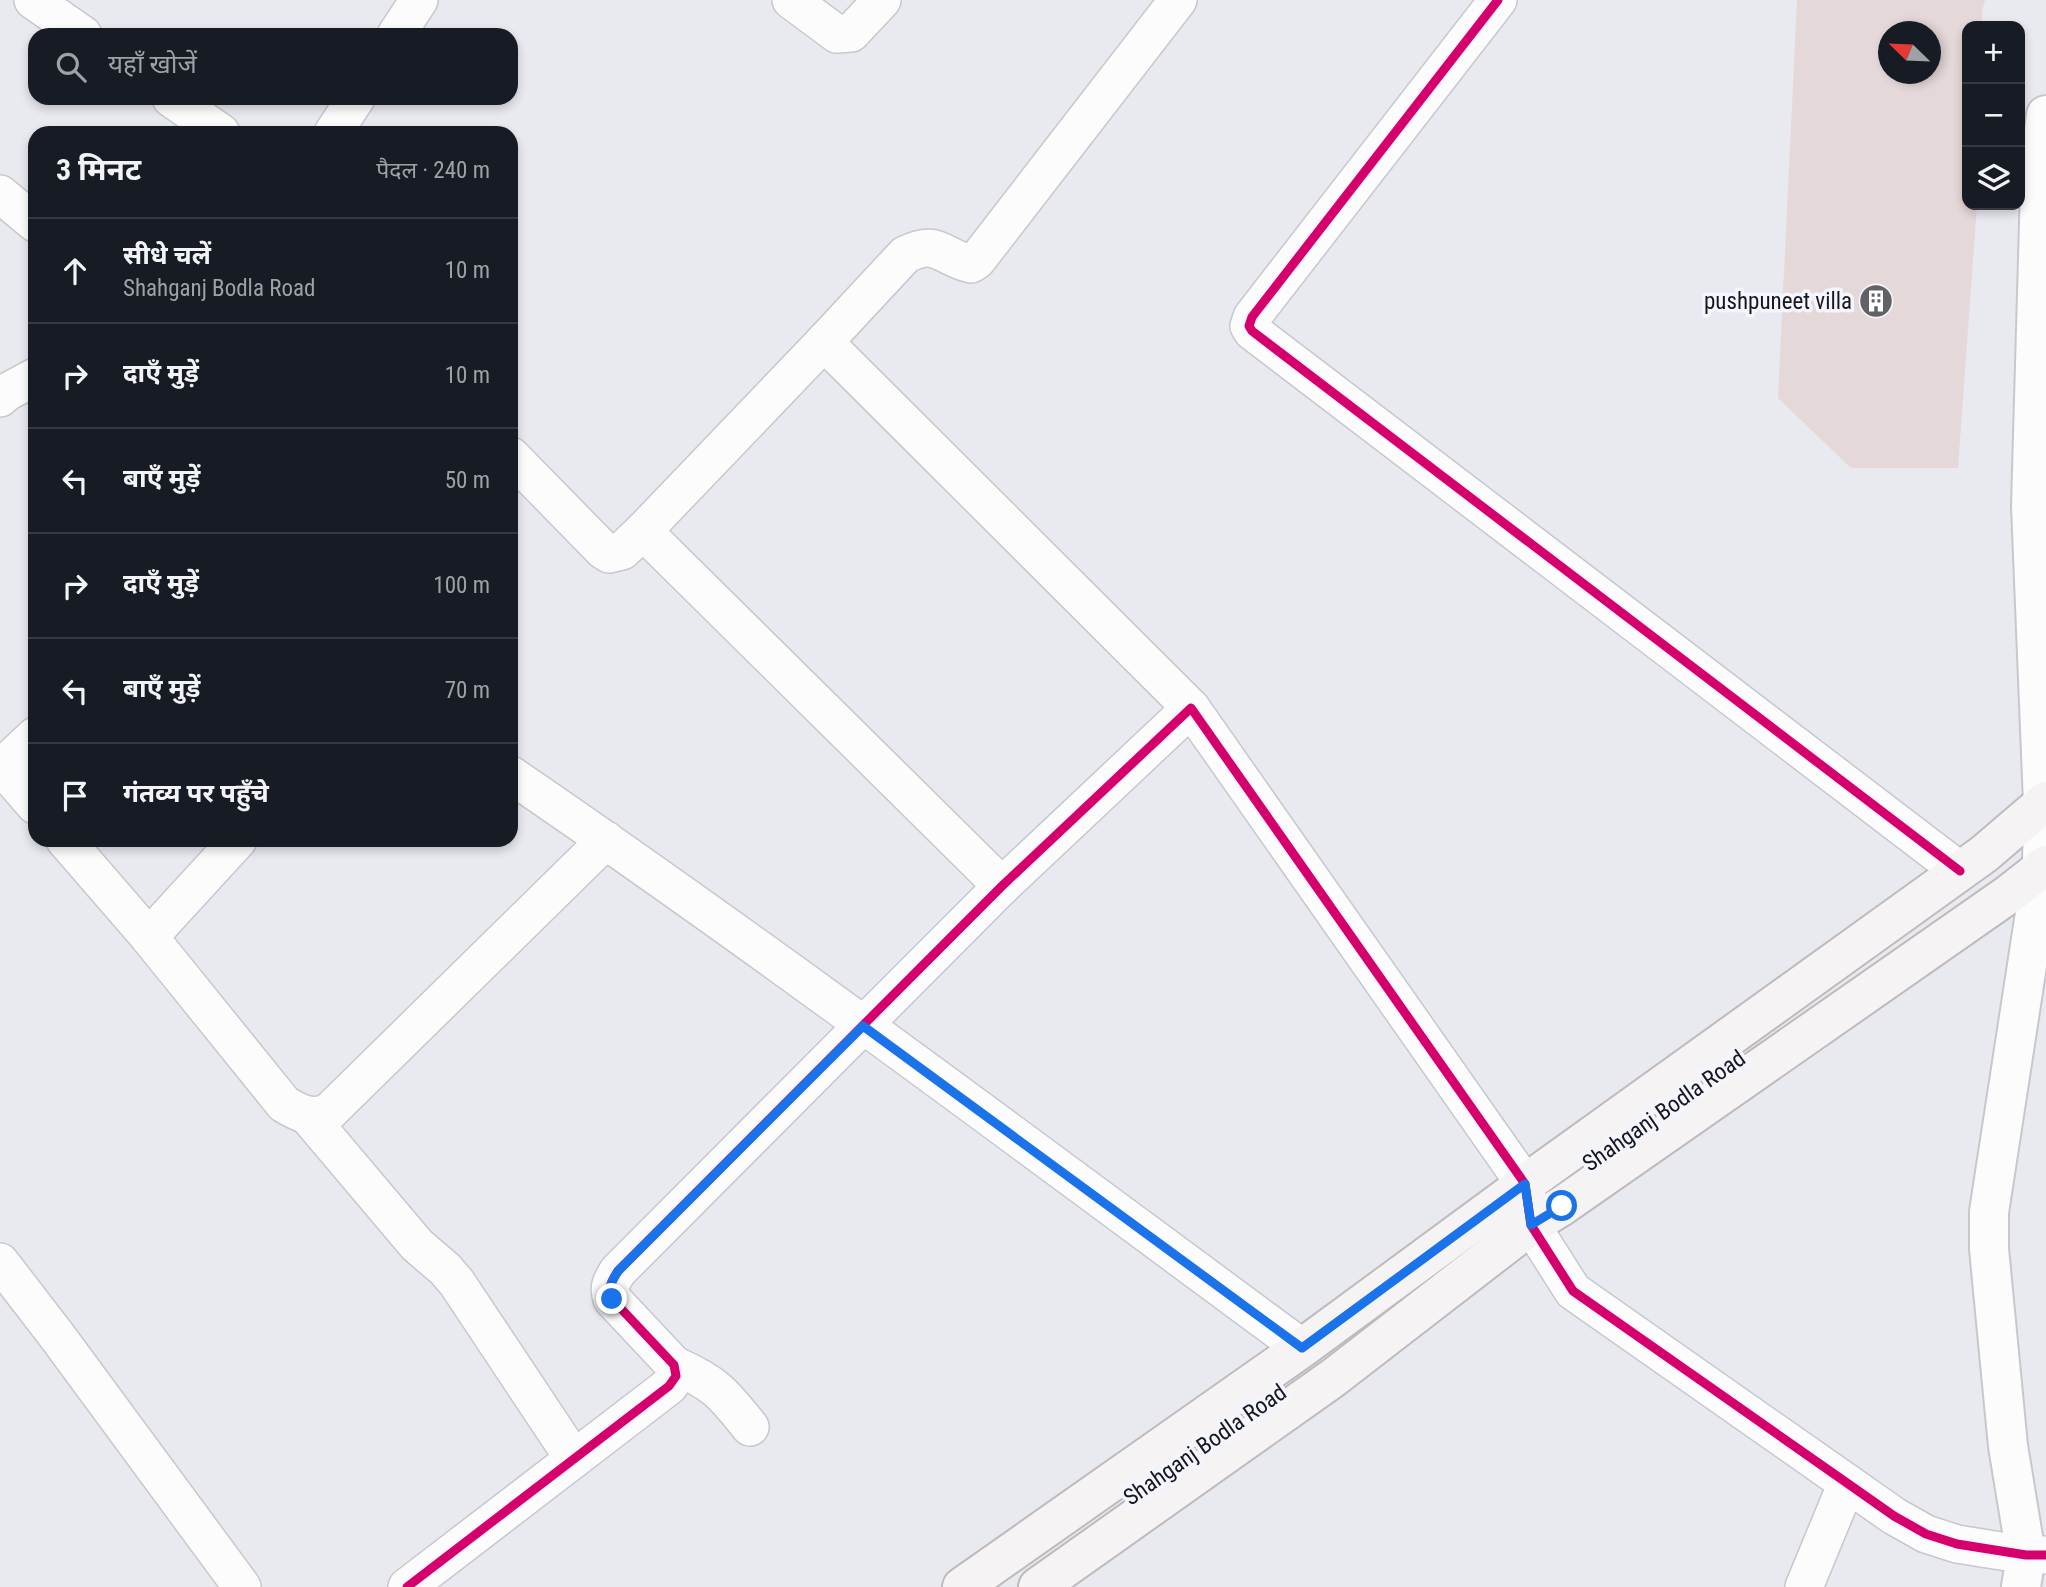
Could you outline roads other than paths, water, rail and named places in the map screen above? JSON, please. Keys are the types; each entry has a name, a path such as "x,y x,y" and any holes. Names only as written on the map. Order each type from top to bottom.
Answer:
{"main road":[{"path":"2031,1566 2008,1447 1989,1249 1989,1212 2044,866 2044,802 2031,506 2041,152 2046,115"},
{"path":"962,1587 1302,1348 1984,854 2044,802"},
{"name":"Shahganj Bodla Road","path":"1038,1587 1333,1378 1531,1225 2009,894 2044,866"}],"street":[{"path":"33,0 73,28"},
{"path":"401,28 419,0"},
{"path":"791,0 837,34 851,33 882,0"},
{"path":"518,463 603,550 609,554 622,551 905,255 930,246 962,262 971,264 977,260 1178,0"},
{"path":"1498,0 1252,317 1249,326 1274,348 1960,871"},
{"path":"181,105 211,126"},
{"path":"338,126 351,105"},
{"path":"0,194 28,217"},
{"path":"824,342 1191,708 1525,1184 1531,1225 1573,1291 1894,1516 1926,1534 2031,1566"},
{"path":"643,531 1002,886"},
{"path":"750,1427 711,1383 674,1365 612,1299 609,1289 611,1281 1002,886 1191,708"},
{"path":"28,742 1,766 28,797"},
{"path":"518,780 689,898 1302,1348"},
{"path":"71,847 149,937 284,1104 308,1116 320,1116 329,1112 606,840"},
{"path":"149,937 232,847"},
{"path":"308,1116 417,1245 457,1283 575,1459"},
{"path":"0,1262 242,1587"},
{"path":"407,1587 669,1386 676,1376 674,1365"},
{"path":"1804,1587 1847,1483"}],"place":[{"name":"pushpuneet villa","path":"1876,301"}]}
